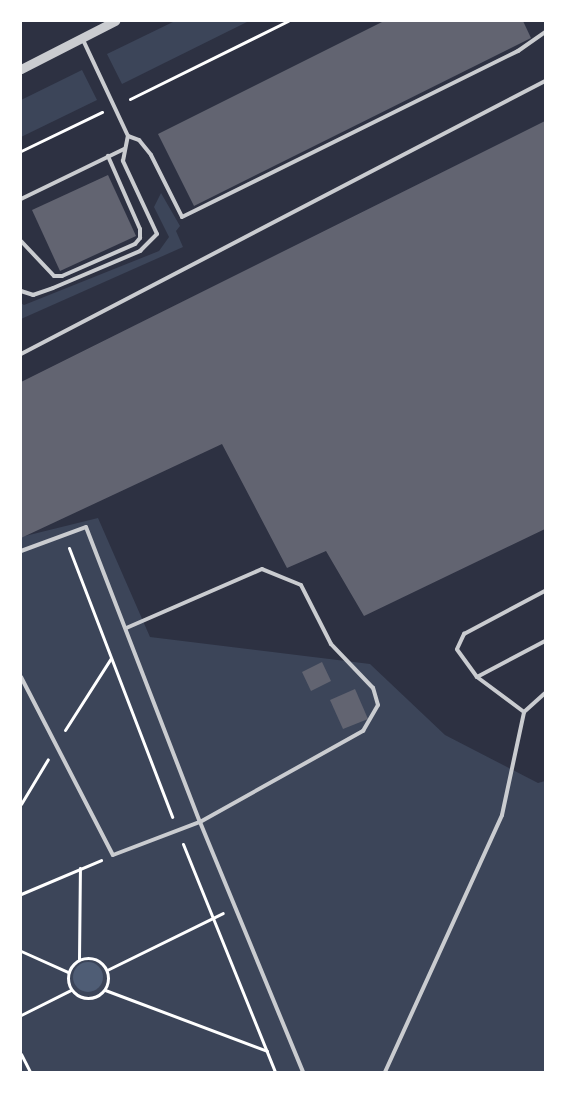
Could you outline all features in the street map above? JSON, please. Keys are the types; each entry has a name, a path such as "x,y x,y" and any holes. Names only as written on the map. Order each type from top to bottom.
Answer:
{"street":[{"path":"21,68 115,21"}],"lane":[{"path":"128,136 139,140 151,155 182,217 518,51 545,32"},
{"path":"21,291 33,295 53,288 140,251 157,234 123,161 128,136 82,38"},
{"path":"21,354 545,81"},
{"path":"21,200 124,149"},
{"path":"21,242 54,276 62,276 135,244 140,238 140,229 108,156"},
{"path":"21,551 86,527 200,822 303,1072"},
{"path":"21,677 113,855 178,833 363,731 378,705 373,688 331,644 301,586 262,569 126,628"},
{"path":"524,712 477,677 463,661 457,649 464,634 545,591"},
{"path":"477,677 545,641"},
{"path":"385,1072 502,815 524,712 545,693"}],"path":[{"path":"130,99 288,21"},
{"path":"21,151 103,112"},
{"path":"64,535 178,833 215,917 275,1072"},
{"path":"21,894 113,855"},
{"path":"71,990 68,972 79,959 80,868"},
{"path":"107,970 236,908"},
{"path":"21,951 68,972"},
{"path":"79,959 92,958 107,970"},
{"path":"105,990 107,970"},
{"path":"71,990 88,998 105,990 267,1051"},
{"path":"21,1015 71,990"},
{"path":"21,1054 30,1072"}],"shaded area":[{"path":"175,21 249,21 122,84 107,54"},
{"path":"82,70 97,100 21,137 21,100"},
{"path":"161,193 180,226 176,231 183,247 21,319 21,303 24,305 159,251 169,237 154,207"},
{"path":"98,518 150,637 370,664 445,735 538,783 545,781 545,1072 21,1072 21,537"},
{"path":"88,962 98,967 103,977 98,987 88,992 78,987 73,977 78,967"}],"building":[{"path":"384,21 523,21 531,38 194,206 158,134"},
{"path":"545,121 545,529 364,616 326,551 287,568 222,444 21,538 21,382"},
{"path":"108,175 136,236 60,271 32,210"},
{"path":"322,662 331,681 311,691 302,672"},
{"path":"355,689 368,719 343,729 330,700"}]}
